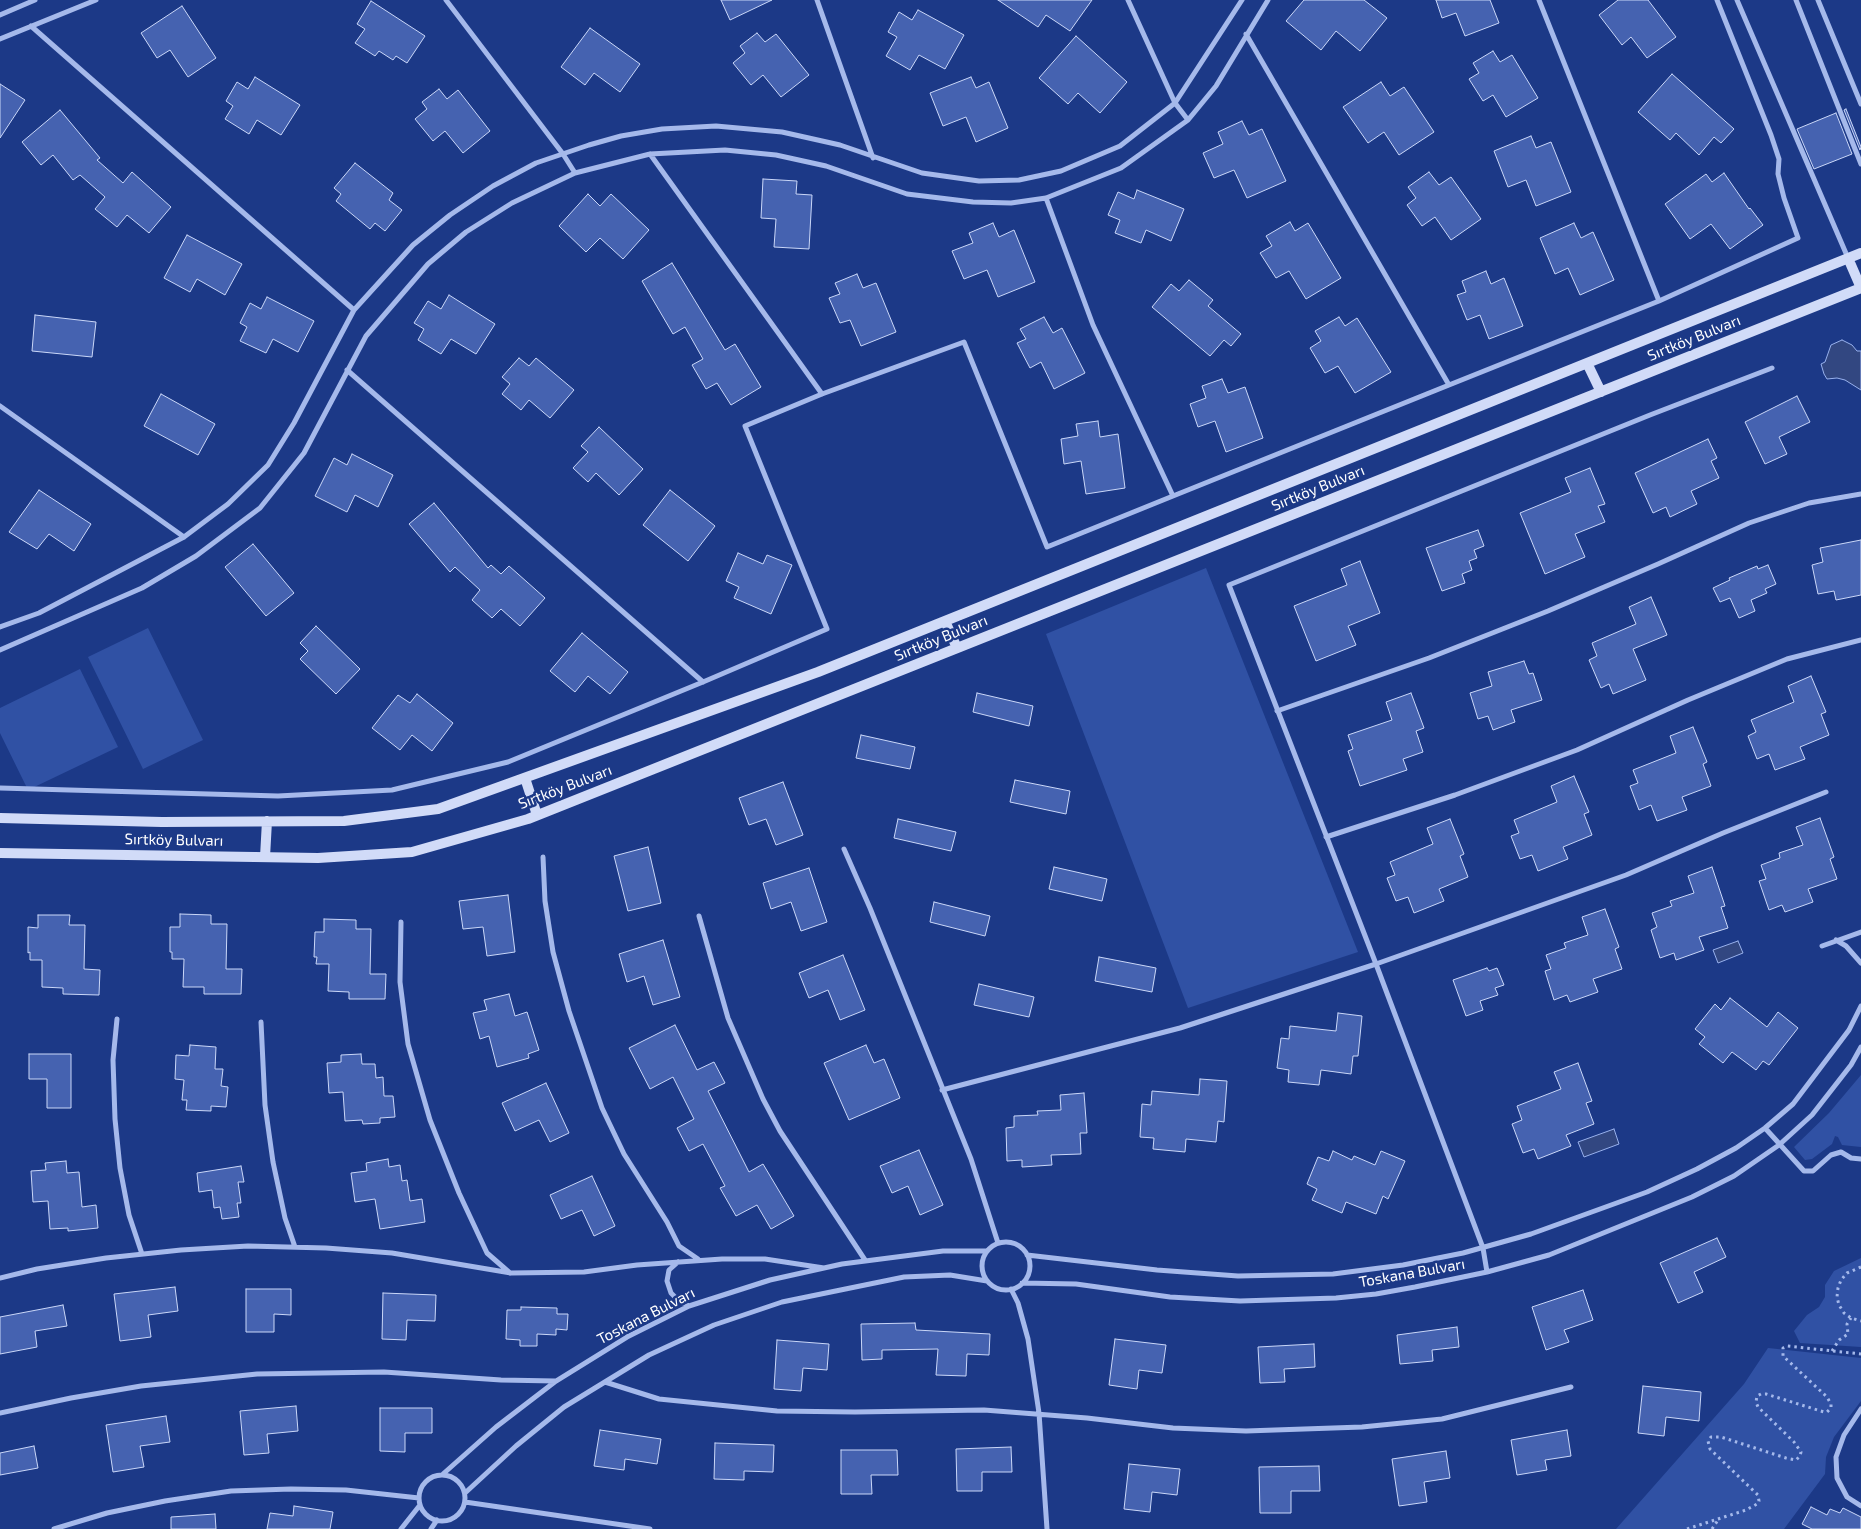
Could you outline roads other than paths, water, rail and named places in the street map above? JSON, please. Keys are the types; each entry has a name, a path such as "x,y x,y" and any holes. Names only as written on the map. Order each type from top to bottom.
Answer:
{"main road":[{"name":"Sırtköy Bulvarı","path":"0,818 162,822 344,821 438,809 818,672 1861,253"},
{"path":"1848,258 1861,288"},
{"name":"Sırtköy Bulvarı","path":"0,853 318,858 412,852 538,815 1861,288"},
{"path":"1587,363 1601,392"},
{"path":"945,621 957,648"},
{"path":"524,778 538,815"},
{"path":"265,857 267,822"}],"street":[{"path":"0,15 35,0"},
{"path":"0,40 96,0"},
{"path":"446,0 564,154 575,173"},
{"path":"817,0 873,158"},
{"path":"1128,0 1175,103 1188,120"},
{"path":"0,626 39,613 184,537 228,504 268,465 294,423 354,310 414,245 450,215 493,186 536,164 622,136 662,130 716,126 782,132 840,145 873,158 922,173 979,180 1019,180 1061,171 1120,146 1175,103 1242,0"},
{"path":"0,650 142,588 196,556 260,508 304,453 366,336 428,264 466,232 512,203 575,173 650,154 725,150 776,155 826,166 907,194 973,202 1011,203 1046,198 1121,168 1188,120 1216,86 1268,0"},
{"path":"1539,0 1659,301"},
{"path":"0,788 278,796 392,790 508,762 827,629 745,426 822,394 964,342 1047,547 1659,301 1798,238 1784,198 1778,174 1779,159 1771,135 1717,0"},
{"path":"1737,0 1848,258"},
{"path":"1796,0 1861,164"},
{"path":"1818,0 1861,104"},
{"path":"31,26 354,310"},
{"path":"1246,34 1449,385"},
{"path":"650,154 822,394"},
{"path":"1046,198 1093,325 1173,496"},
{"path":"1487,1272 1483,1248 1376,964 1229,585 1772,368"},
{"path":"347,370 703,682"},
{"path":"0,406 184,537"},
{"path":"1277,711 1429,658 1548,611 1749,523 1809,503 1861,494"},
{"path":"1326,837 1455,795 1577,750 1688,700 1787,659 1861,640"},
{"path":"942,1090 1180,1028 1376,964 1626,875 1722,833 1826,792"},
{"path":"844,849 870,908 970,1159 998,1243 986,1252 983,1258 983,1274 993,1286 1000,1289 1011,1289 1018,1303 1028,1339 1039,1414 1047,1529"},
{"path":"543,857 545,901 553,952 568,1011 602,1108 624,1154 679,1246 699,1260"},
{"path":"699,916 728,1018 763,1099 784,1138 866,1260"},
{"path":"401,922 400,982 408,1044 430,1120 459,1193 487,1253 511,1273"},
{"path":"1822,946 1861,932"},
{"path":"1836,940 1846,946 1861,963"},
{"name":"Toskana Bulvarı","path":"998,1243 1007,1242 1015,1244 1027,1255 1156,1270 1248,1276 1333,1274 1403,1265 1483,1248 1531,1234 1647,1192 1697,1169 1736,1148 1765,1128 1793,1104 1849,1030 1861,1006"},
{"path":"117,1019 113,1060 115,1119 120,1168 129,1215 142,1254"},
{"path":"261,1022 265,1104 273,1162 285,1218 295,1247"},
{"name":"Toskana Bulvarı","path":"1011,1289 1022,1283 1076,1284 1170,1297 1240,1301 1336,1298 1376,1294 1487,1272 1549,1255 1692,1197 1734,1176 1779,1144 1812,1115 1851,1064 1861,1047"},
{"path":"1765,1128 1804,1171 1813,1172 1831,1154 1841,1152 1851,1158 1861,1159"},
{"path":"0,1278 37,1269 106,1258 248,1246 392,1253 511,1273 584,1272 637,1264 699,1260 765,1259 824,1268"},
{"name":"Toskana Bulvarı","path":"419,1498 423,1484 429,1479 443,1474 496,1428 556,1381 627,1337 689,1306 770,1280 866,1260 944,1250 986,1252"},
{"path":"1022,1283 1029,1270 1030,1262 1027,1255"},
{"path":"678,1262 669,1270 667,1281 671,1293 679,1301 689,1306"},
{"path":"465,1493 516,1446 564,1407 649,1355 704,1330 782,1302 904,1277 950,1275 987,1280"},
{"path":"0,1413 141,1386 257,1374 384,1372 501,1380 556,1381"},
{"path":"605,1382 659,1399 777,1411 984,1410 1246,1431 1362,1427 1442,1419 1571,1387"},
{"path":"1861,1409 1844,1435 1836,1457 1837,1478 1847,1497 1861,1506"},
{"path":"54,1529 106,1513 164,1501 232,1491 291,1488 346,1490 419,1498 424,1513 437,1520 452,1519 459,1514 465,1502 465,1493 458,1480 443,1474"},
{"path":"465,1502 650,1529"},
{"path":"401,1529 420,1505"},
{"path":"431,1529 437,1520"}]}
